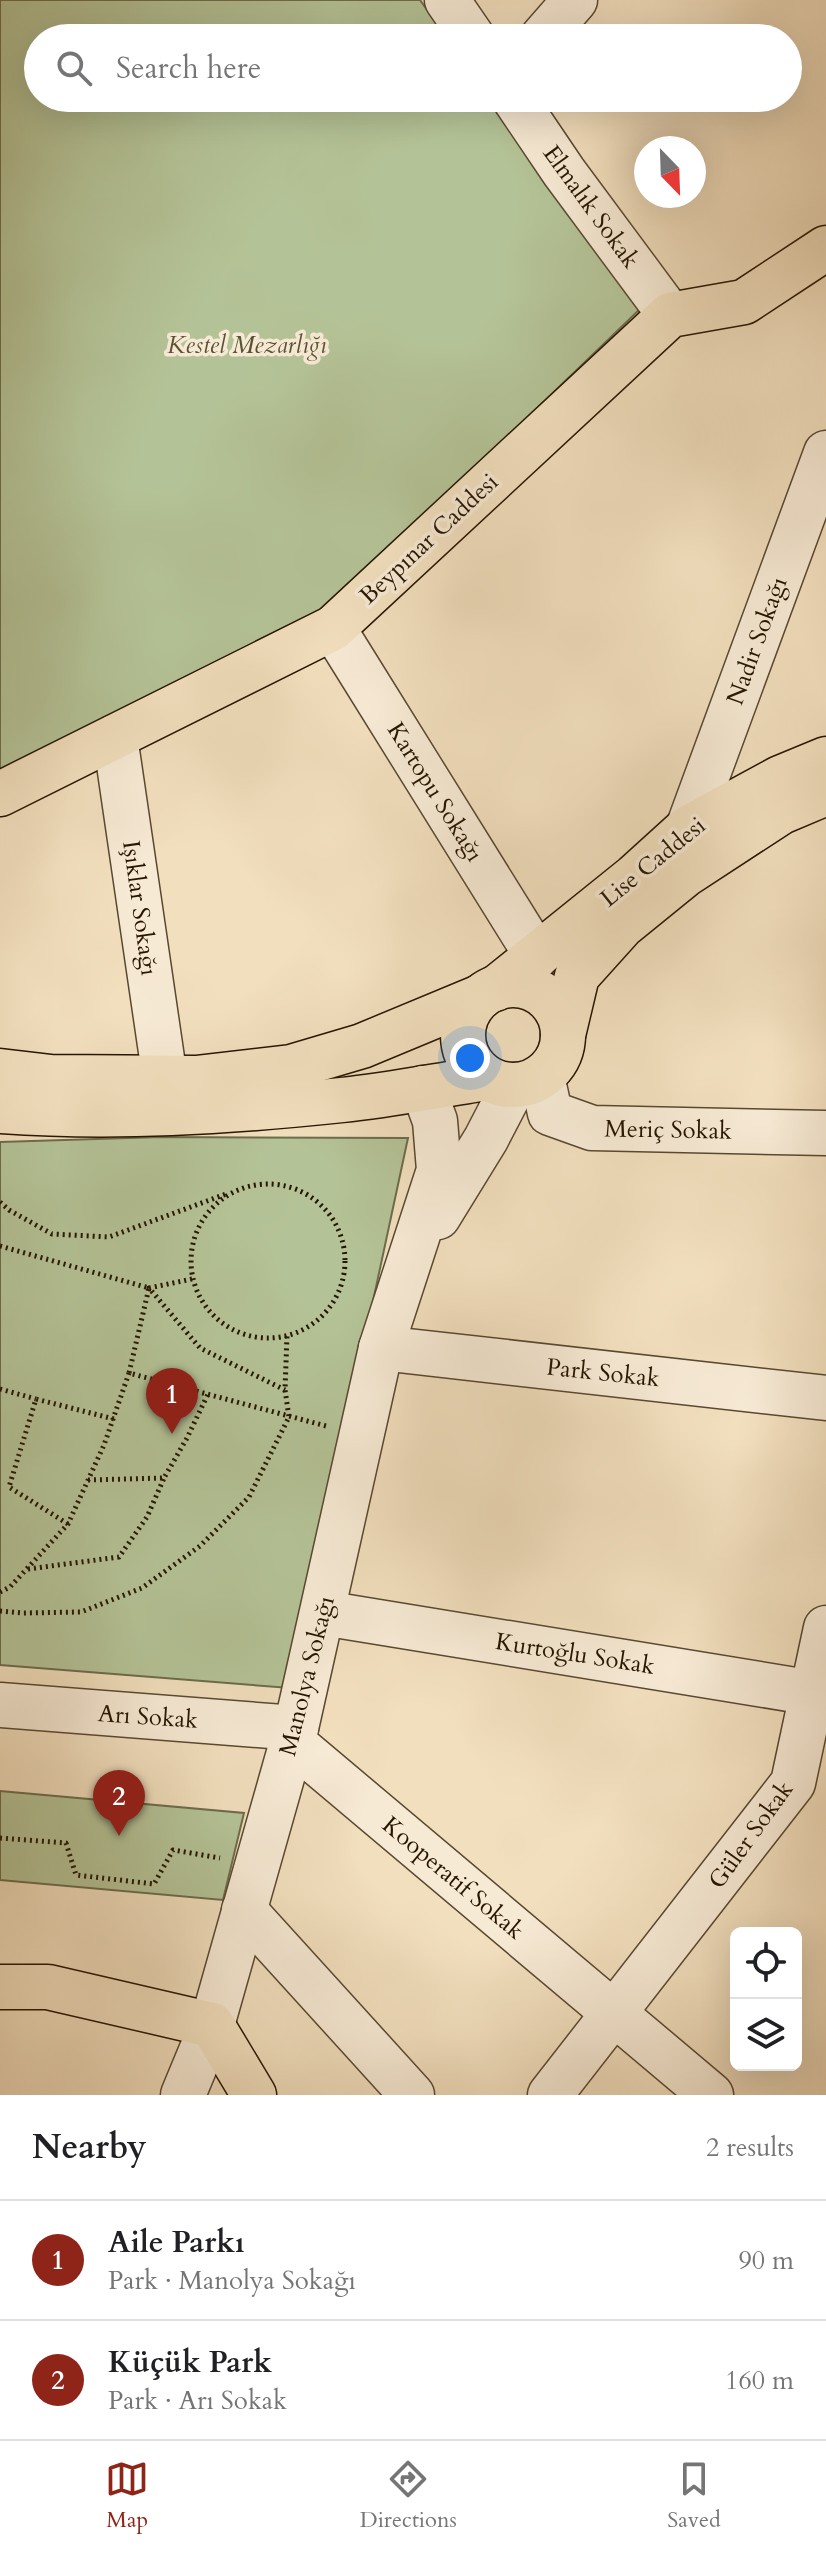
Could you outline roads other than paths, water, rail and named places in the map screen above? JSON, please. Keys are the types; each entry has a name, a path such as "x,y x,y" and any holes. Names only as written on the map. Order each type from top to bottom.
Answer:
{"main road":[{"path":"670,315 744,302 826,248"},
{"name":"Beypınar Caddesi","path":"0,794 333,628 670,315"},
{"name":"Lise Caddesi","path":"488,993 634,877 688,828 780,778 826,759"},
{"path":"0,1111 64,1115 200,1112 345,1100 423,1088 515,1080 557,1058 577,976 622,926 686,874 781,812 826,793"},
{"path":"0,1071 51,1077 165,1079 291,1067 362,1046 510,985 541,993 560,1018 563,1035"},
{"path":"488,993 470,1009 464,1024 463,1040 467,1055 476,1068 515,1080"},
{"path":"0,1987 48,1987 212,2025 254,2095"}],"street":[{"path":"447,0 463,24"},
{"path":"554,24 575,0"},
{"name":"Elmalık Sokak","path":"523,112 670,315"},
{"name":"Nadir Sokağı","path":"688,828 826,453"},
{"name":"Kartopu Sokağı","path":"333,628 537,956"},
{"name":"Işıklar Sokağı","path":"115,737 165,1079"},
{"name":"Meriç Sokak","path":"515,1080 550,1113 592,1128 826,1133"},
{"name":"Manolya Sokağı","path":"413,1251 444,1209 515,1080"},
{"name":"Manolya Sokağı","path":"183,2095 212,2025 294,1735 381,1348 439,1170 435,1121 423,1088"},
{"name":"Park Sokak","path":"381,1348 826,1398"},
{"name":"Kurtoğlu Sokak","path":"323,1613 819,1694"},
{"name":"Güler Sokak","path":"550,2095 793,1783 819,1694 826,1628"},
{"name":"Arı Sokak","path":"0,1705 294,1735"},
{"name":"Kooperatif Sokak","path":"294,1735 711,2095"},
{"path":"244,1910 412,2095"}],"place":[{"name":"Aile Parkı","path":"172,1434"},
{"name":"Küçük Park","path":"119,1836"}],"park label":[{"name":"Kestel Mezarlığı","path":"247,345"}]}
